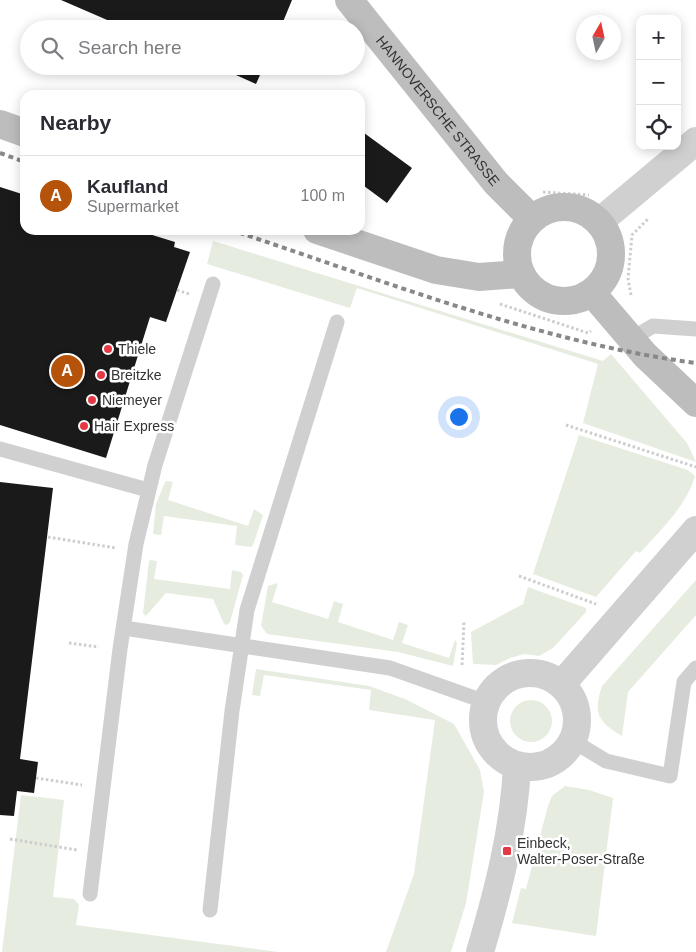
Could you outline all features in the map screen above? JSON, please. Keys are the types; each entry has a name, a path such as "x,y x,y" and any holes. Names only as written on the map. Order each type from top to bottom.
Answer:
{"main road":[{"name":"HANNOVERSCHE STRASSE","path":"349,0 480,164 532,219"},
{"path":"0,124 20,131"},
{"path":"563,206 579,209 599,222 605,230 611,246 611,264 604,280 592,293 572,301 552,300 534,290 521,274 517,260 517,244 522,231 532,219 546,210 563,206"},
{"path":"331,235 436,270 479,277 521,274"},
{"path":"592,293 622,309 631,339 645,355 696,403"}],"street":[{"path":"599,222 696,141"},
{"path":"561,685 696,530"},
{"path":"534,673 549,677 561,685 575,706 577,724 572,741 555,760 537,767 517,766 503,759 492,748 485,734 483,718 486,702 494,689 506,680 520,674 534,673"},
{"path":"480,952 507,851 515,805 517,766"}],"lane":[{"path":"90,894 135,551 148,490 212,284"},
{"path":"210,910 246,610 337,322"},
{"path":"631,339 653,326 696,329"},
{"path":"0,449 148,490"},
{"path":"124,628 390,668 486,702"},
{"path":"572,741 606,761 670,776 684,682 696,668"}],"path":[{"path":"542,192 587,196 595,192"},
{"path":"498,303 588,333 622,309 628,279 632,234 649,218 628,198"},
{"path":"566,425 696,467"},
{"path":"48,537 135,551"},
{"path":"519,576 598,605"},
{"path":"462,665 464,622"},
{"path":"69,643 107,648"},
{"path":"36,778 103,788"},
{"path":"10,839 95,853"}],"shaded area":[{"path":"213,241 603,361 611,354 687,443 696,462 583,423 598,364 357,288 350,308 207,264"},
{"path":"579,435 688,470 695,476 686,498 672,517 640,553 636,551 596,597 533,574"},
{"path":"167,481 173,482 168,500 248,526 254,509 263,515 253,545 251,547 235,545 237,526 164,516 161,535 153,534 156,504"},
{"path":"149,561 157,561 154,579 230,589 232,570 241,572 243,575 230,622 227,625 224,624 213,599 166,593 146,616 143,613"},
{"path":"696,580 696,615 628,692 622,736 607,726 599,716 598,703 602,686"},
{"path":"278,583 272,602 328,619 334,601 343,604 338,622 393,640 399,622 408,625 402,643 449,658 455,640 457,643 453,666 398,652 267,634 261,626 268,586"},
{"path":"528,587 586,608 586,612 553,648 539,656 524,654 496,665 473,664 471,632 523,604"},
{"path":"256,669 369,686 405,699 454,724 480,770 484,792 466,903 451,952 386,952 414,874 435,720 369,710 371,690 264,675 260,696 252,695"},
{"path":"535,700 543,703 549,709 552,721 549,733 543,739 527,742 519,739 513,733 510,717 513,709 519,703"},
{"path":"565,786 589,790 613,798 596,936 512,923 521,888 526,889 548,806 552,796"},
{"path":"21,795 64,800 53,897 74,899 79,905 76,925 278,952 2,952"}],"building":[{"path":"61,0 292,0 284,20 107,20"},
{"path":"236,75 260,75 256,84"},
{"path":"365,134 412,168 387,203 365,187"},
{"path":"0,187 20,193 20,235 152,235 175,242 174,247 190,252 166,322 150,317 106,458 0,425"},
{"path":"0,482 53,488 20,759 38,762 34,793 17,791 14,816 0,815"}],"railway":[{"path":"0,153 20,160"},
{"path":"246,235 403,289 519,325 637,353 696,363"}],"place":[{"name":"Thiele","path":"108,349"},
{"name":"Kaufland","path":"67,371"},
{"name":"Breitzke","path":"101,375"},
{"name":"Niemeyer","path":"92,400"},
{"name":"Hair Express","path":"84,426"},
{"name":"Einbeck, Walter-Poser-Straße","path":"507,851"}]}
